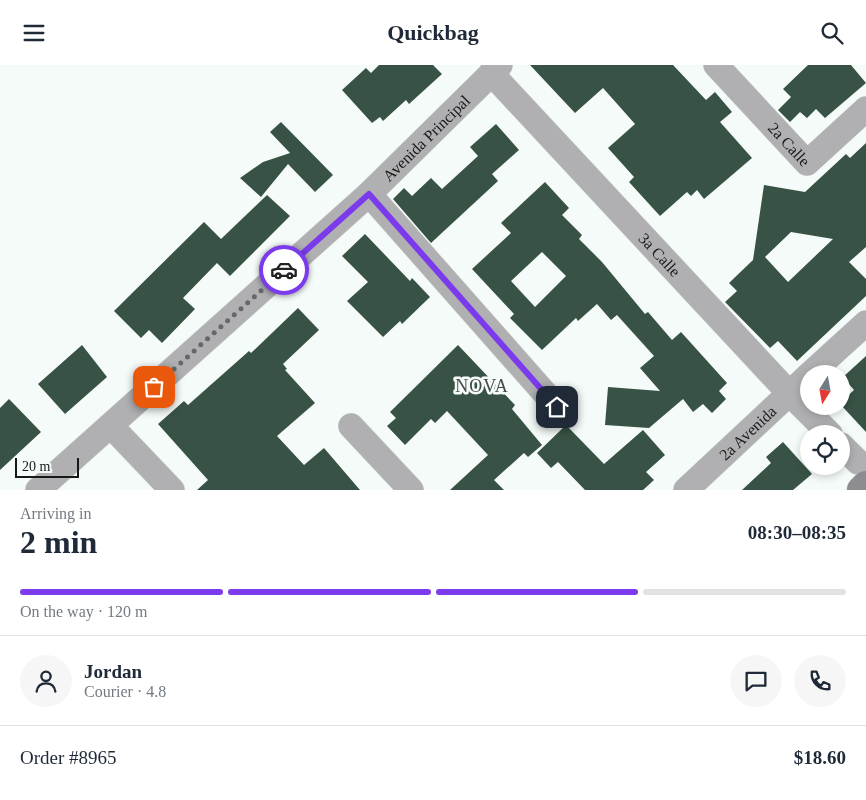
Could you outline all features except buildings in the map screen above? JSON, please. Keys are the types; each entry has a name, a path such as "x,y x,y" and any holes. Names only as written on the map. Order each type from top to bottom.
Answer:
{"main road":[{"path":"855,464 861,490"}],"street":[{"name":"2a Calle","path":"716,65 807,163 866,109"},
{"name":"Avenida Principal","path":"38,490 369,194 496,69"},
{"name":"3a Calle","path":"496,69 788,393 821,425"},
{"path":"369,194 557,407"},
{"name":"2a Avenida","path":"820,365 866,323"},
{"name":"2a Avenida","path":"686,490 800,383"},
{"path":"111,426 172,490"},
{"path":"351,426 411,490"}],"way so far":[{"path":"154,387 284,270"}],"district":[{"name":"NOVA","path":"482,386"}],"route":[{"path":"284,270 369,194 557,407"}]}
